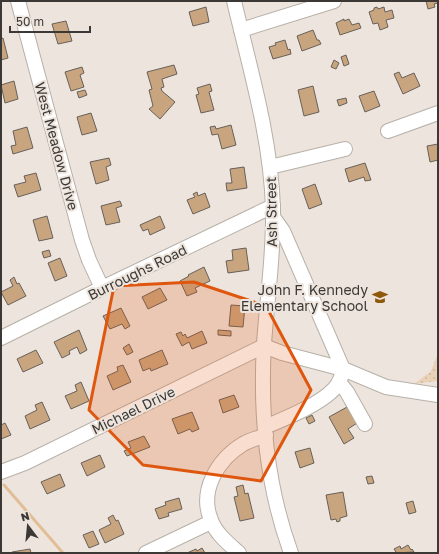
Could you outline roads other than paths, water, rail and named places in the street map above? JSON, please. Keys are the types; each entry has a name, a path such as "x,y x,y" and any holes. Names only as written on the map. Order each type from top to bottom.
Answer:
{"street":[{"name":"West Meadow Drive","path":"18,1 82,240 89,260 102,288"},
{"name":"Ash Street","path":"234,1 259,109 270,167 273,212 272,255 264,346 264,397 266,431 275,500 291,553"},
{"path":"241,30 334,1"},
{"path":"388,131 438,113"},
{"path":"270,167 345,149"},
{"name":"Burroughs Road","path":"1,338 102,288 273,212"},
{"path":"273,212 283,231 347,392 365,424"},
{"path":"264,346 341,375 386,387 438,395"},
{"name":"Michael Drive","path":"1,472 40,455 264,346"},
{"path":"239,553 219,534 211,522 207,504 207,496 209,485 214,474 234,450 320,399 335,388 341,375"},
{"path":"146,553 211,522"}],"waterway":[{"path":"4,485 63,553"}],"place":[{"name":"John F. Kennedy Elementary School","path":"380,297"}]}
